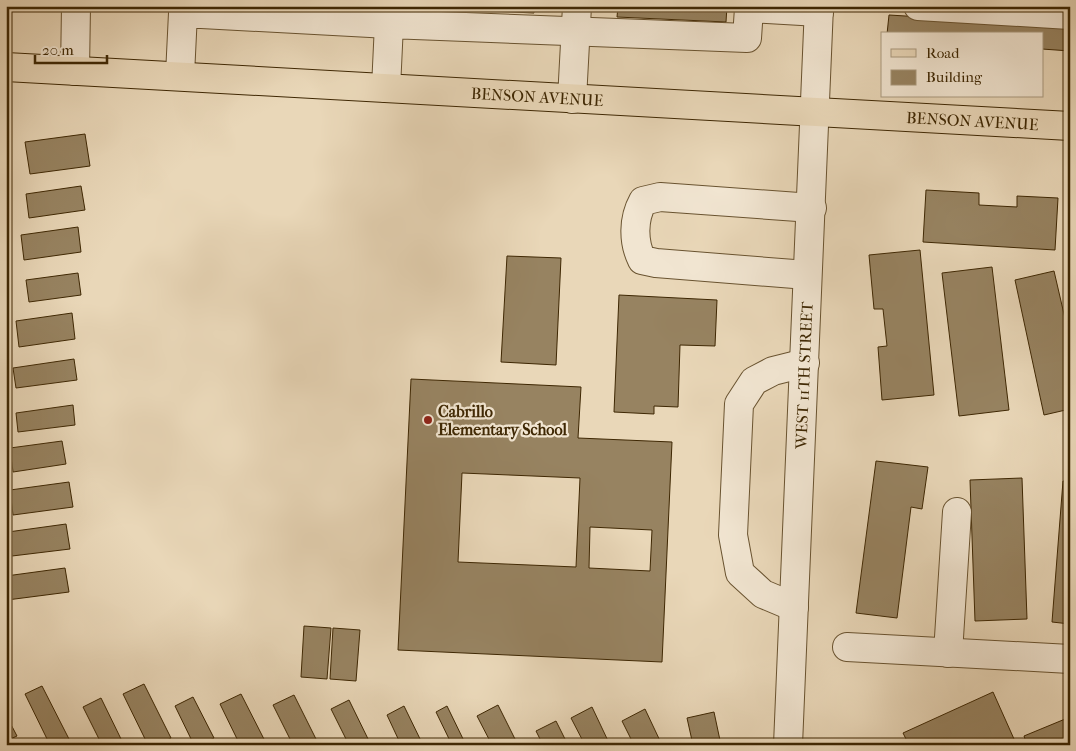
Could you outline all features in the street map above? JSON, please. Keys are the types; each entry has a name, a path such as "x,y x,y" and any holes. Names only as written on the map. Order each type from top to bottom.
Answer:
{"main road":[{"name":"BENSON AVENUE","path":"6,67 180,75 572,99 1070,126"}],"street":[{"path":"75,70 76,6"},
{"path":"572,99 577,6"},
{"path":"918,6 1070,14"},
{"path":"180,75 183,9 389,15 576,33 747,38 749,7 819,9"},
{"name":"WEST 11TH STREET","path":"788,745 819,9"},
{"path":"386,88 389,15"},
{"path":"807,275 656,263 642,260 636,246 637,212 643,201 660,197 812,208"},
{"path":"794,607 763,594 740,573 733,535 738,404 754,381 774,371 805,363"},
{"path":"948,653 957,512"},
{"path":"847,648 1070,659"}],"building":[{"path":"425,6 534,6 534,13 425,8"},
{"path":"618,6 727,6 726,22 617,17"},
{"path":"889,15 1070,26 1070,51 1044,49 1044,32 887,32"},
{"path":"85,134 90,166 30,174 25,142"},
{"path":"81,186 85,210 29,218 26,194"},
{"path":"926,190 979,193 979,205 1017,207 1017,196 1058,198 1055,250 923,242"},
{"path":"78,227 81,252 24,260 21,235"},
{"path":"920,250 934,395 882,400 878,347 887,346 883,309 874,309 869,255"},
{"path":"507,256 561,258 556,365 501,362"},
{"path":"992,267 1009,410 959,416 942,273"},
{"path":"1054,271 1070,340 1070,409 1044,415 1015,280"},
{"path":"78,273 81,295 29,302 26,280"},
{"path":"619,295 717,300 715,346 680,345 678,407 654,406 654,414 614,412"},
{"path":"72,313 75,339 19,347 16,321"},
{"path":"74,359 77,380 16,388 13,368"},
{"path":"411,379 581,387 578,438 672,442 662,662 398,650","holes":["462,473 580,478 576,567 458,562","590,527 652,530 650,571 589,568"]},
{"path":"73,405 75,425 18,432 16,413"},
{"path":"62,441 66,464 13,472 10,448"},
{"path":"876,461 928,467 922,509 911,507 897,618 856,613"},
{"path":"1022,478 1027,619 975,621 970,480"},
{"path":"1063,481 1070,482 1070,624 1052,622"},
{"path":"69,482 73,507 13,515 10,490"},
{"path":"66,524 70,549 12,556 8,532"},
{"path":"65,568 69,592 7,600 6,576"},
{"path":"304,626 331,628 327,679 301,677"},
{"path":"333,628 360,630 356,681 330,679"},
{"path":"144,684 171,738 158,745 148,745 123,694"},
{"path":"42,686 69,739 58,745 50,745 25,694"},
{"path":"993,692 1014,739 1001,745 909,745 903,733"},
{"path":"241,694 267,745 240,745 220,704"},
{"path":"294,695 319,745 293,745 273,705"},
{"path":"193,697 214,738 200,745 194,745 175,706"},
{"path":"101,698 122,741 115,745 102,745 83,707"},
{"path":"349,700 371,745 349,745 331,709"},
{"path":"498,705 518,745 492,745 477,716"},
{"path":"404,706 423,745 401,745 387,715"},
{"path":"447,706 466,745 452,745 436,712"},
{"path":"592,707 610,745 585,745 571,718"},
{"path":"645,709 662,745 634,745 622,721"},
{"path":"714,712 721,745 693,745 687,718"},
{"path":"6,715 17,736 6,741"},
{"path":"1070,717 1070,745 1027,745 1024,736"},
{"path":"556,721 568,745 543,745 536,731"}],"place":[{"name":"Cabrillo Elementary School","path":"428,420"}]}
